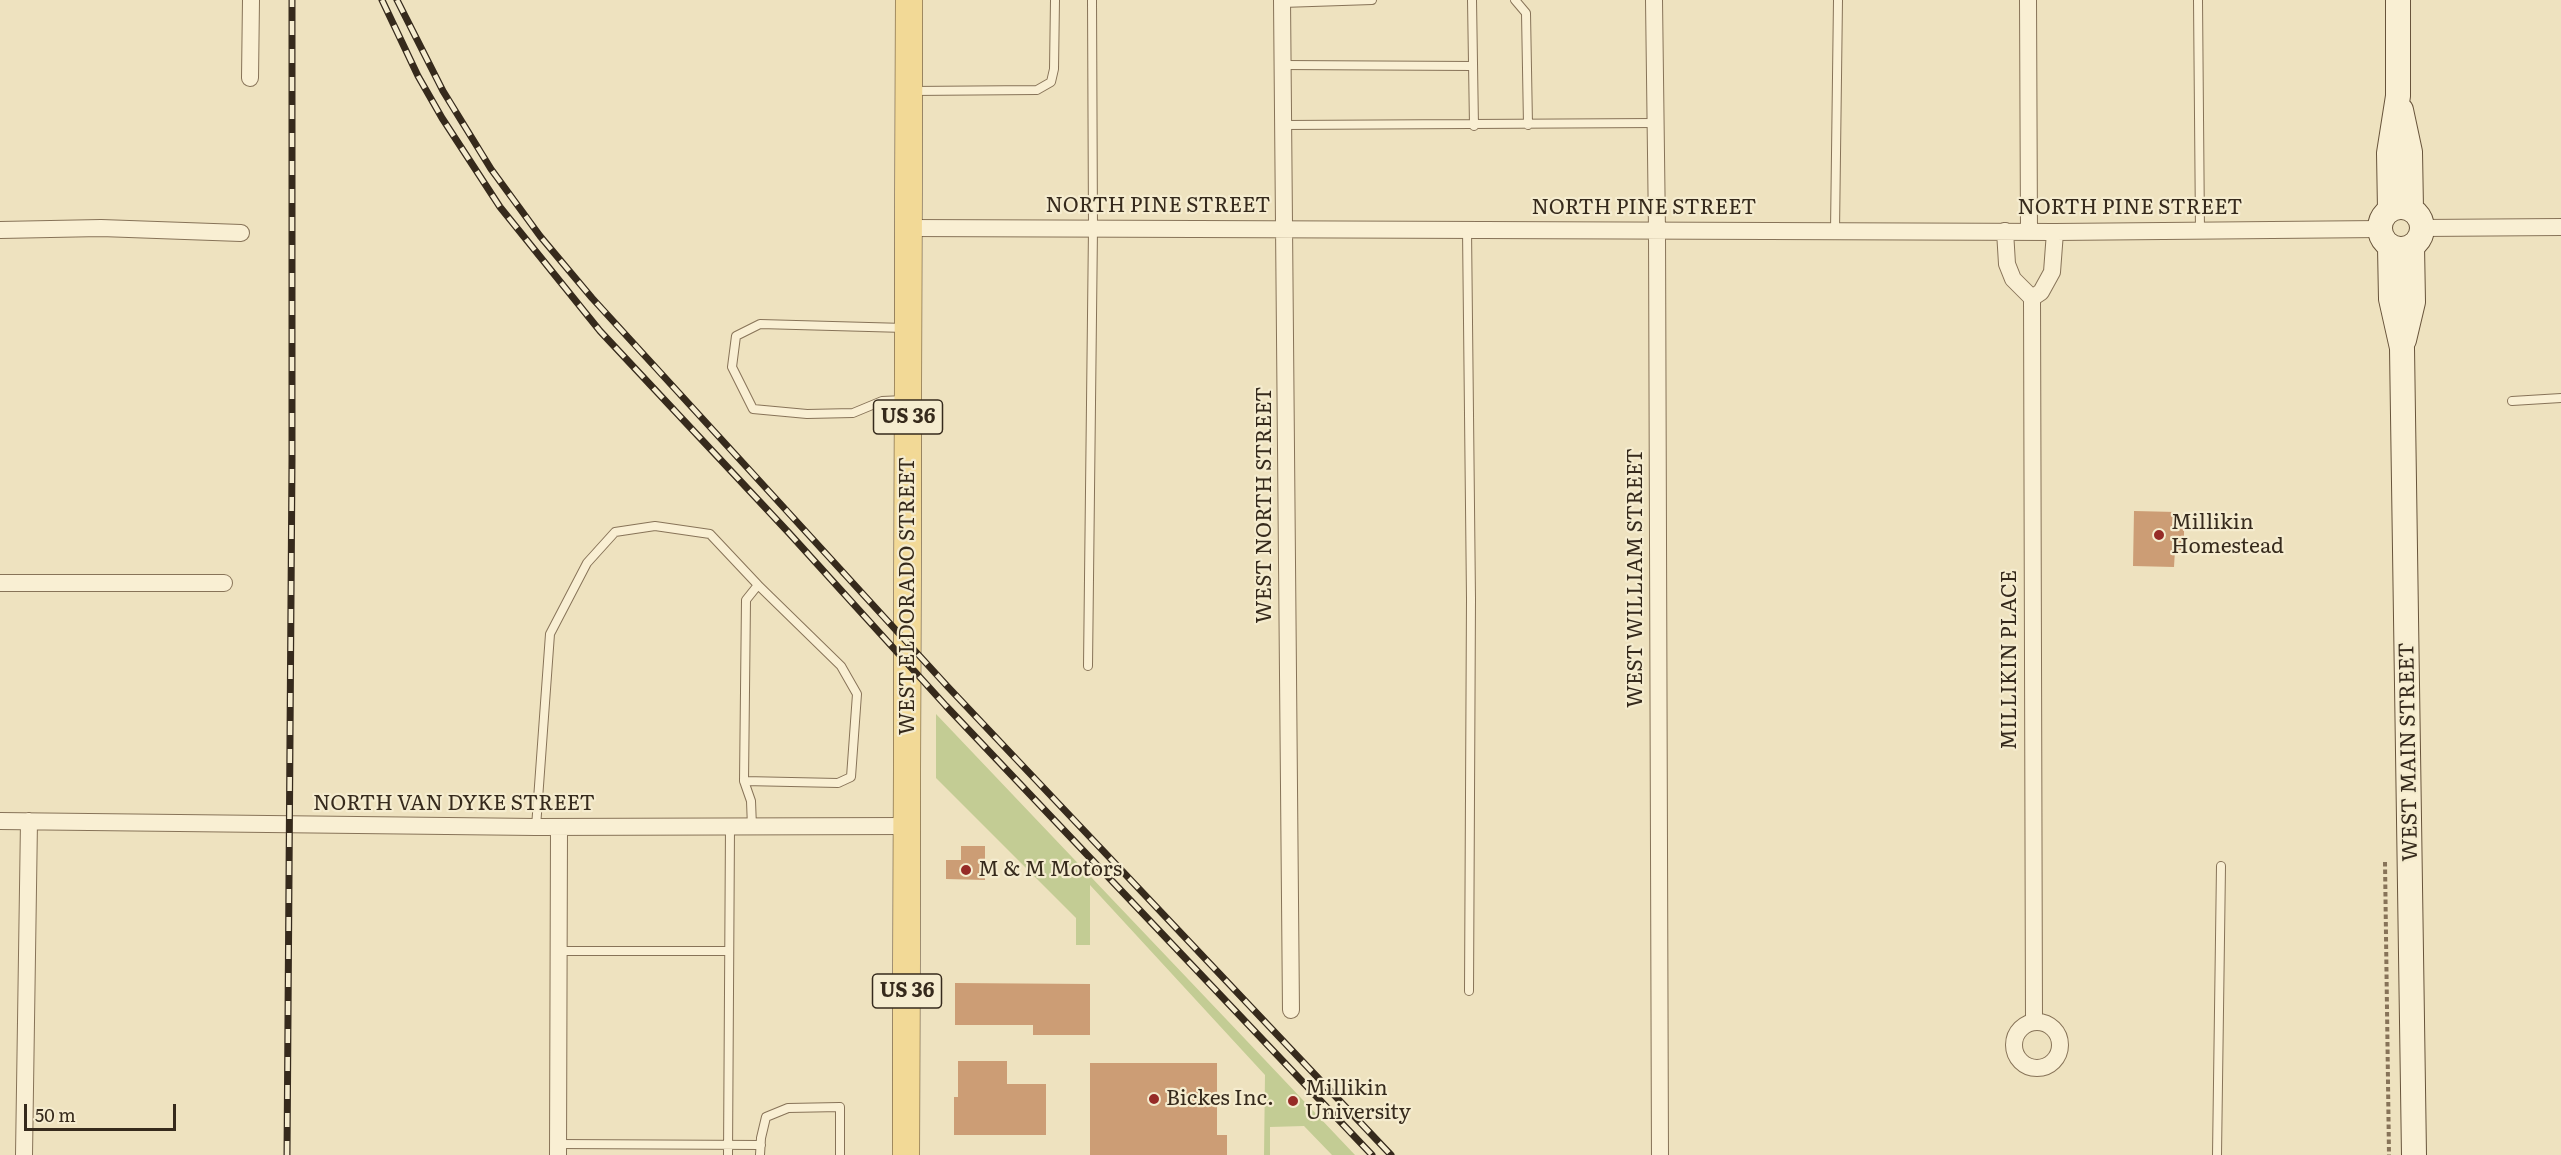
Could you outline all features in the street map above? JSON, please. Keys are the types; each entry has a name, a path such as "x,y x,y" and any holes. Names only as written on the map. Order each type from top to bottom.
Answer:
{"main road":[{"name":"WEST ELDORADO STREET","path":"906,1155 909,0"}],"street":[{"path":"250,78 251,0"},
{"name":"WEST WILLIAM STREET","path":"1654,0 1660,1155"},
{"path":"2028,0 2029,231"},
{"name":"WEST MAIN STREET","path":"2398,0 2398,96 2389,153 2401,228 2391,299 2402,348 2414,1155"},
{"name":"WEST NORTH STREET","path":"1282,1 1291,1010"},
{"name":"NORTH PINE STREET","path":"909,228 2055,232 2561,227"},
{"path":"0,230 101,228 241,233"},
{"path":"2005,231 2007,264 2013,279 2032,298 2041,292 2052,272 2055,232"},
{"name":"MILLIKIN PLACE","path":"2032,298 2034,1021"},
{"path":"0,583 224,583"},
{"name":"NORTH VAN DYKE STREET","path":"0,820 559,828 907,826"},
{"path":"24,1155 28,821"},
{"path":"558,1150 559,828"}],"lane":[{"path":"909,91 1037,90 1051,82 1054,69 1055,0"},
{"path":"1088,666 1093,228 1092,0"},
{"path":"1282,1 1372,0"},
{"path":"1472,0 1474,126"},
{"path":"1515,0 1526,13 1528,125"},
{"path":"1835,231 1838,0"},
{"path":"2198,0 2200,231"},
{"path":"1283,65 1473,66"},
{"path":"1284,126 1656,123"},
{"path":"1467,230 1471,599 1469,991"},
{"path":"908,400 882,400 853,413 807,414 753,409 732,367 736,336 760,324 909,328"},
{"path":"2512,401 2561,398"},
{"path":"536,827 550,634 587,563 615,532 655,526 710,534 758,585 841,666 857,694 851,777 838,783 744,781"},
{"path":"752,827 751,801 744,781 746,600 758,585"},
{"path":"728,1155 730,827"},
{"path":"2217,1155 2221,866"},
{"path":"558,951 729,951"},
{"path":"760,1155 766,1117 788,1108 840,1107 840,1155"},
{"path":"558,1150 760,1145"}],"green space":[{"path":"936,714 1355,1155 1332,1155 1304,1126 1270,1127 1270,1155 1264,1155 1265,1075 1090,885 1090,945 1076,945 1076,918 936,778"}],"building":[{"name":"Millikin Homestead","path":"2134,511 2176,512 2184,519 2184,551 2175,550 2174,567 2133,566"},
{"name":"M & M Motors","path":"961,846 985,846 985,880 946,879 946,860 961,860"},
{"path":"955,983 1090,984 1090,1035 1033,1035 1033,1025 955,1025"},
{"path":"958,1061 1007,1061 1007,1084 1046,1084 1046,1135 954,1135 954,1097 958,1097"},
{"name":"Bickes Inc.","path":"1090,1063 1217,1063 1217,1135 1227,1135 1227,1155 1090,1155"}],"railway":[{"path":"287,1155 292,459 292,0"},
{"path":"382,0 418,76 442,118 500,207 600,331 789,533 946,706 1372,1155"},
{"path":"397,0 443,91 491,169 540,236 592,298 948,687 1391,1155"}],"place":[{"name":"Millikin Homestead","path":"2159,535"},
{"name":"M & M Motors","path":"966,870"},
{"name":"Bickes Inc.","path":"1154,1099"},
{"name":"Millikin University","path":"1293,1101"}]}
